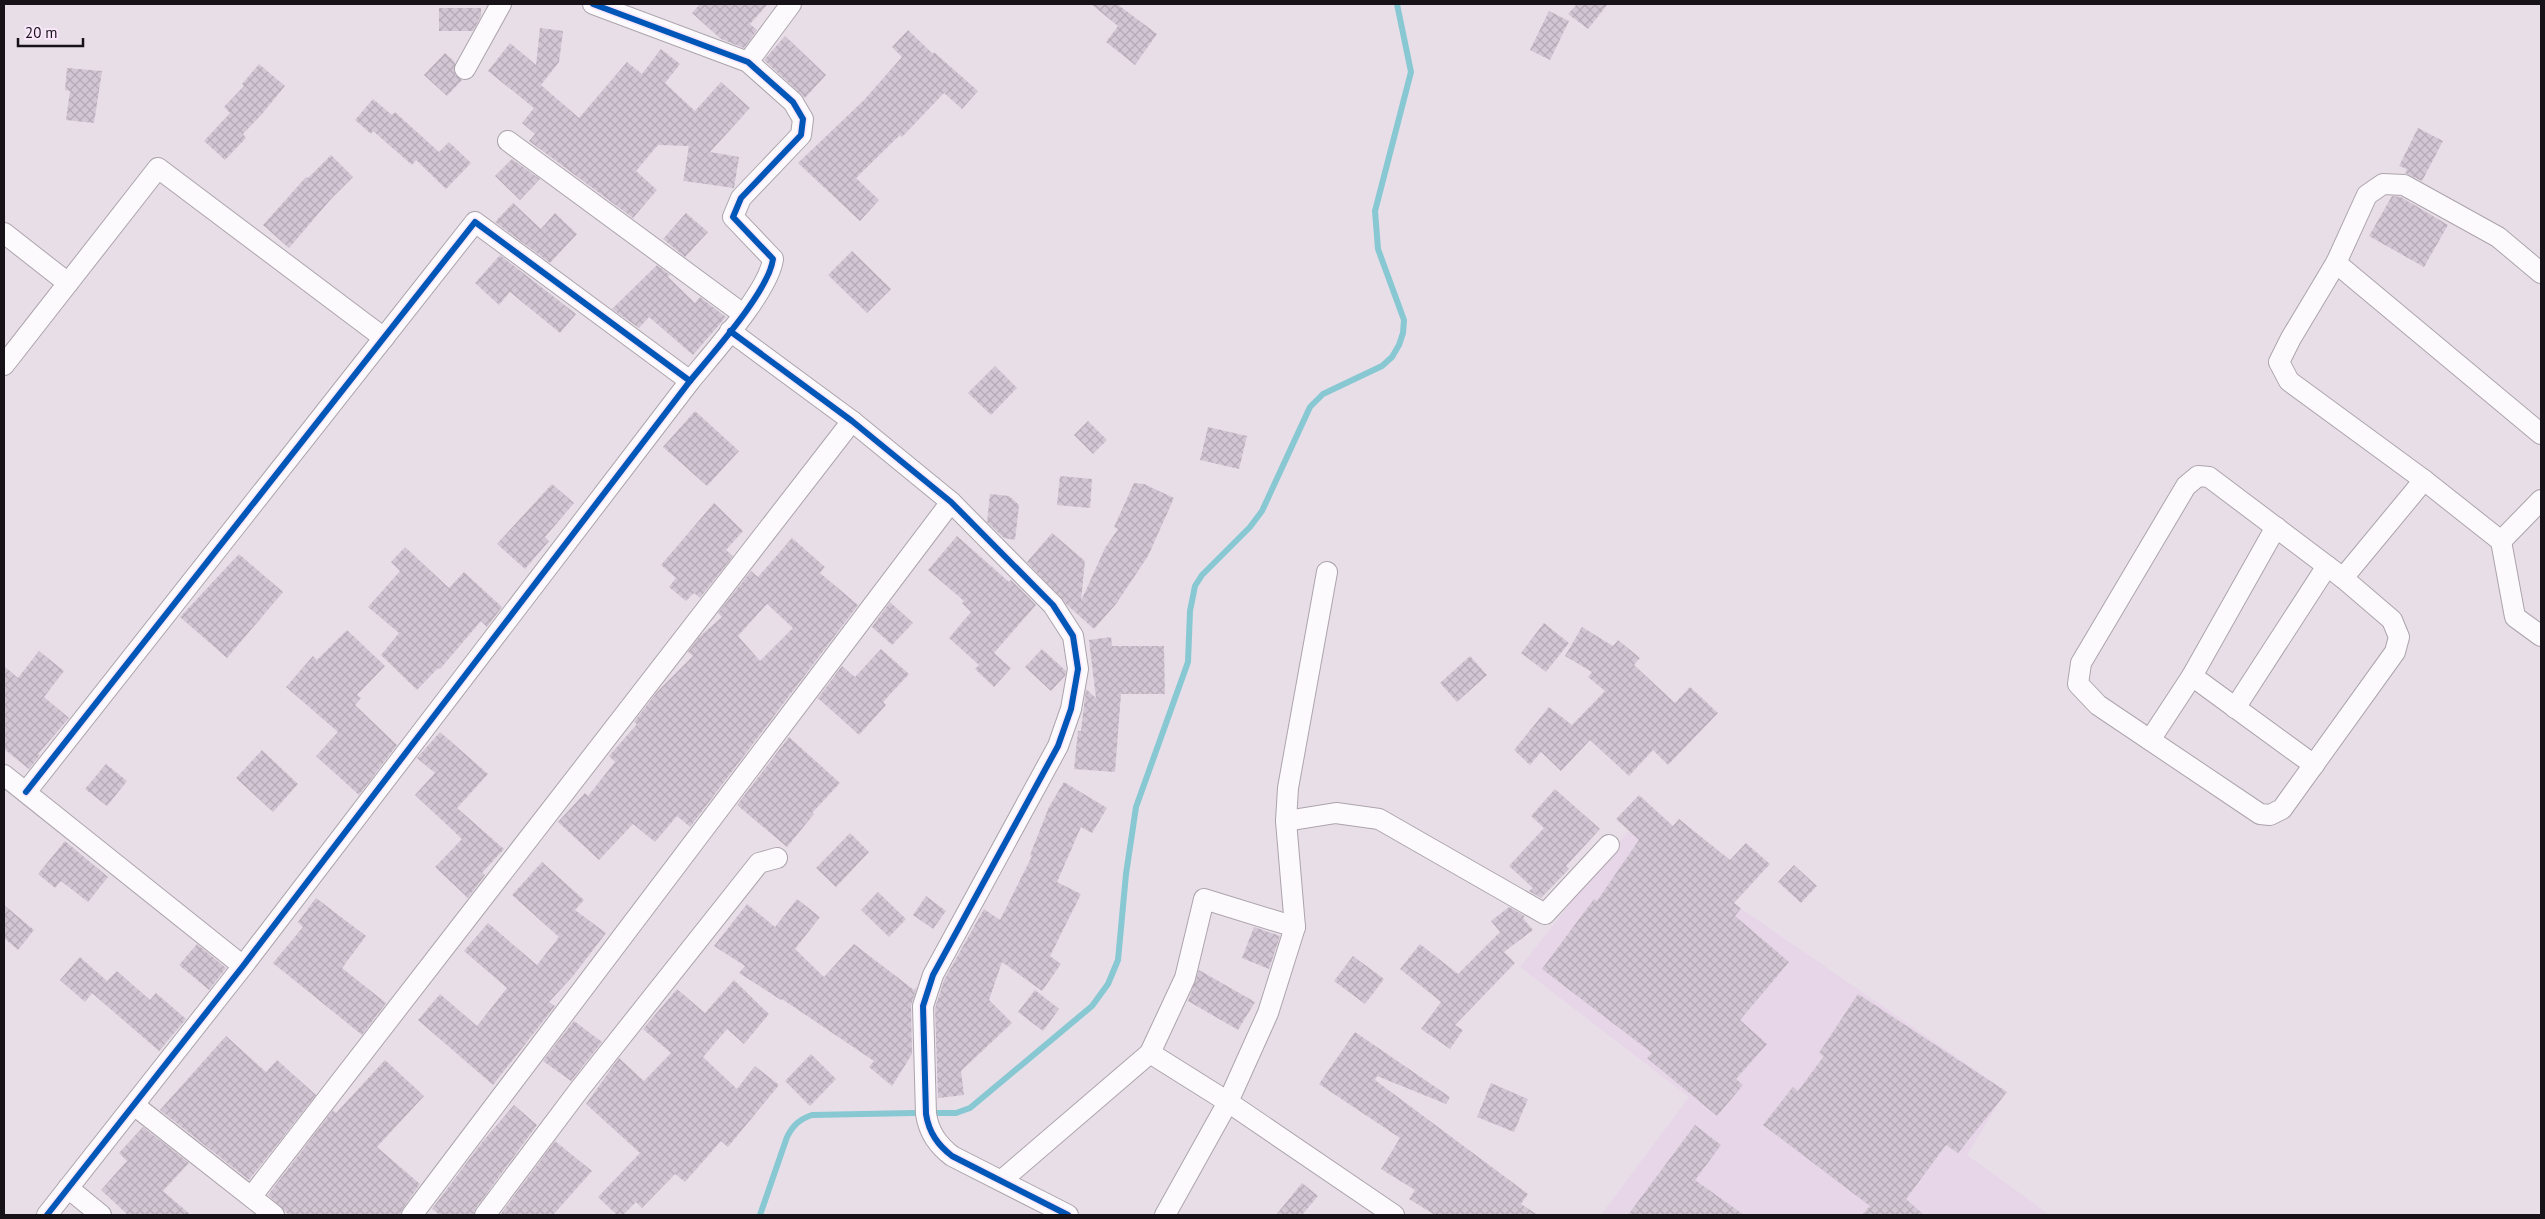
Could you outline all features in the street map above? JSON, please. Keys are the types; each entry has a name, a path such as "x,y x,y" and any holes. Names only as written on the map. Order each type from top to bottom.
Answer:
{"street":[{"path":"465,69 501,4"},
{"path":"47,1215 243,966 743,314 772,271 773,259 733,217 740,198 801,135 803,119 793,102 748,62 593,4"},
{"path":"748,62 791,4"},
{"path":"508,141 743,314"},
{"path":"4,365 158,168 384,338"},
{"path":"2541,273 2498,237 2404,185 2383,184 2367,195 2336,263 2291,338 2279,362 2289,381 2424,480 2501,541 2516,617 2541,636"},
{"path":"26,792 476,222 690,381"},
{"path":"4,233 68,283"},
{"path":"2336,263 2541,434"},
{"path":"730,331 852,421 951,502 1053,605 1073,636 1078,670 1071,709 1058,746 933,975 923,1006 925,1096 928,1127 941,1148 952,1156 1068,1215"},
{"path":"252,1196 852,421"},
{"path":"2198,476 2209,477 2327,566 2392,620 2399,637 2394,652 2314,765 2282,809 2270,815 2260,814 2098,705 2078,684 2082,662 2086,654 2186,486 2198,476"},
{"path":"2343,578 2424,480"},
{"path":"2501,541 2541,500"},
{"path":"412,1215 951,502"},
{"path":"2150,740 2192,676 2276,527"},
{"path":"2235,708 2327,566"},
{"path":"1166,1215 1228,1102 1268,1013 1296,927 1286,821 1291,768 1327,572"},
{"path":"2192,676 2314,765"},
{"path":"4,775 243,966"},
{"path":"1286,821 1336,813 1379,819 1544,914 1609,845"},
{"path":"485,1215 579,1090 759,863 777,858"},
{"path":"1002,1180 1150,1053 1185,978 1204,899 1296,927"},
{"path":"1150,1053 1228,1102 1394,1215"},
{"path":"134,1105 274,1215"},
{"path":"68,1188 101,1215"}],"shaded area":[{"path":"1628,831 2006,1091 1967,1155 2050,1215 1601,1215 1689,1097 1520,967"}],"building":[{"path":"700,4 768,4 750,24 757,30 744,48 721,39 692,13"},
{"path":"1091,4 1117,4 1157,34 1135,65 1106,42 1118,26"},
{"path":"1577,4 1608,4 1588,29 1568,14"},
{"path":"439,8 481,8 481,16 473,31 439,31"},
{"path":"1549,11 1569,21 1550,60 1530,50"},
{"path":"540,28 563,31 559,62 541,85 579,118 627,62 642,74 661,49 680,64 665,83 695,111 721,82 750,108 710,152 739,157 734,188 683,182 689,146 658,145 636,171 657,190 633,218 529,141 535,134 522,123 534,108 488,71 510,43 536,65"},
{"path":"908,30 933,54 934,52 978,91 962,109 944,93 902,137 900,135 856,178 879,200 860,221 798,163 864,100 902,57 892,47"},
{"path":"785,36 826,75 805,98 764,60"},
{"path":"445,53 455,62 455,75 462,80 447,96 424,75"},
{"path":"259,64 285,86 243,134 246,138 225,160 204,141 230,113 224,107 244,86 242,84"},
{"path":"67,68 102,71 94,123 66,120 70,91 65,90"},
{"path":"373,99 392,115 395,112 439,152 449,142 471,163 446,189 416,160 412,165 373,131 371,134 355,120"},
{"path":"2418,128 2443,141 2422,181 2405,173 2407,169 2399,166"},
{"path":"331,155 353,177 331,199 289,248 263,225 306,177 308,178"},
{"path":"512,159 540,179 520,200 495,176"},
{"path":"2392,196 2401,197 2448,225 2424,267 2369,236"},
{"path":"513,203 541,229 555,213 577,234 550,263 495,222"},
{"path":"686,213 708,232 685,257 663,239"},
{"path":"852,251 891,289 867,313 828,275"},
{"path":"500,255 576,314 560,333 510,292 499,305 475,283"},
{"path":"657,265 670,275 668,277 695,303 700,297 726,317 693,355 649,317 639,328 612,309"},
{"path":"995,366 1017,388 991,415 968,393"},
{"path":"695,411 739,451 707,486 663,447"},
{"path":"1088,421 1107,440 1093,454 1074,435"},
{"path":"1208,427 1247,436 1239,469 1200,460"},
{"path":"1060,476 1092,479 1090,508 1057,505"},
{"path":"1134,483 1144,484 1174,498 1148,556 1116,604 1094,629 1066,604 1027,562 1052,533 1085,561 1081,601 1105,548 1118,529 1114,527"},
{"path":"552,484 574,503 545,537 549,541 525,569 497,544"},
{"path":"990,494 1009,496 1019,505 1015,540 1004,538 987,522"},
{"path":"714,503 743,531 726,550 733,556 700,598 694,593 686,601 669,587 676,578 661,565"},
{"path":"957,536 1009,582 1011,580 1036,605 994,653 1011,668 994,687 975,669 979,665 949,638 971,612 962,603 964,601 928,570"},
{"path":"792,538 825,567 820,573 858,605 690,827 677,816 655,842 633,824 599,860 558,822 585,793 588,796 615,762 609,756 637,724 634,722 657,692 693,656 688,652 699,637 722,617 718,613 751,571 758,577","holes":["767,604 793,628 760,661 738,636"]},
{"path":"405,547 449,588 464,572 502,607 487,627 481,621 440,669 438,668 417,690 381,655 399,633 368,607 400,571 391,562"},
{"path":"239,554 283,592 227,658 180,617"},
{"path":"890,602 913,623 892,645 872,627"},
{"path":"1544,623 1569,643 1546,672 1521,653"},
{"path":"1582,627 1613,646 1618,640 1640,658 1634,665 1675,703 1690,687 1718,713 1668,765 1653,750 1629,776 1590,740 1561,771 1541,752 1530,765 1514,750 1549,707 1572,725 1605,691 1588,677 1592,672 1565,656"},
{"path":"347,630 385,666 357,695 361,698 355,705 397,745 359,795 316,756 338,732 286,687 313,656 317,660"},
{"path":"1111,637 1112,646 1164,646 1165,694 1121,694 1115,772 1074,769 1078,731 1081,731 1086,689 1096,698 1089,640"},
{"path":"881,649 909,674 883,702 886,705 859,735 818,698 842,666 855,677"},
{"path":"1042,649 1066,671 1065,676 1051,691 1025,667"},
{"path":"39,651 64,671 44,697 69,718 38,754 40,755 29,769 4,749 4,666 18,678"},
{"path":"1470,656 1487,675 1457,702 1440,683"},
{"path":"440,732 488,774 457,808 504,849 482,873 485,875 468,898 435,867 462,839 415,795 435,773 417,758"},
{"path":"789,737 840,783 812,813 814,814 787,847 737,805"},
{"path":"262,750 298,784 273,812 236,778"},
{"path":"106,764 127,781 107,806 85,789"},
{"path":"1064,782 1107,808 1092,833 1081,827 1057,882 1081,894 1050,956 1061,964 1042,991 1002,962 989,1000 1012,1023 961,1071 964,1095 938,1098 935,1008 944,980 984,909 1000,920 1032,856 1030,855 1049,807"},
{"path":"1555,789 1600,829 1566,866 1569,869 1541,898 1529,891 1533,888 1509,866 1544,828 1531,816"},
{"path":"1639,795 1673,826 1679,819 1730,860 1746,843 1770,864 1734,903 1741,908 1735,916 1789,962 1740,1020 1767,1044 1736,1079 1743,1085 1717,1116 1647,1058 1652,1053 1542,969 1594,899 1597,901 1639,840 1616,819"},
{"path":"850,833 869,852 836,887 816,868"},
{"path":"65,841 108,877 88,902 61,881 55,888 38,874"},
{"path":"542,862 584,900 575,910 606,933 573,976 549,1002 555,1006 493,1085 418,1020 440,994 477,1026 507,988 464,951 488,923 537,965 559,937 512,895"},
{"path":"1794,865 1817,886 1801,903 1778,882"},
{"path":"878,892 906,919 889,937 861,910"},
{"path":"926,896 946,911 933,929 913,915"},
{"path":"316,898 366,936 342,968 386,1003 362,1035 273,963 303,927 298,922"},
{"path":"797,899 820,917 795,949 824,977 854,944 914,990 917,987 911,1006 912,1054 892,1086 869,1067 874,1061 782,999 739,973 745,966 714,946 747,904 775,927"},
{"path":"4,905 34,930 18,950 4,938"},
{"path":"1509,907 1525,916 1523,918 1533,930 1504,952 1515,963 1455,1025 1463,1030 1450,1049 1421,1029 1441,1002 1400,969 1420,944 1458,974 1500,932 1491,921"},
{"path":"1254,927 1280,936 1269,969 1242,958"},
{"path":"197,944 226,968 209,990 179,965"},
{"path":"1353,956 1384,979 1365,1004 1334,981"},
{"path":"80,957 107,981 117,971 150,1000 156,993 186,1019 159,1051 92,993 85,1002 60,980"},
{"path":"1199,970 1255,1002 1238,1030 1188,1001"},
{"path":"734,980 769,1014 744,1044 727,1029 703,1057 737,1089 755,1066 779,1085 728,1147 721,1141 685,1182 675,1174 642,1208 636,1202 623,1215 617,1215 598,1197 640,1153 586,1104 619,1058 644,1081 671,1053 643,1029 677,989 705,1013"},
{"path":"1035,990 1059,1009 1043,1031 1018,1012"},
{"path":"1858,994 2007,1092 1958,1153 1946,1145 1906,1199 1924,1215 1862,1215 1870,1206 1763,1125 1793,1087 1798,1091 1824,1056 1819,1053"},
{"path":"574,1021 602,1042 571,1081 543,1061"},
{"path":"1355,1032 1450,1097 1446,1104 1377,1076 1375,1080 1528,1194 1521,1204 1538,1215 1435,1215 1409,1199 1415,1190 1381,1169 1400,1138 1319,1084"},
{"path":"226,1036 266,1072 277,1060 316,1095 249,1180 160,1110"},
{"path":"811,1054 836,1079 810,1106 785,1081"},
{"path":"385,1060 424,1096 377,1147 420,1184 400,1215 289,1215 268,1195 333,1110 336,1113"},
{"path":"1491,1083 1528,1099 1514,1132 1477,1117"},
{"path":"514,1105 537,1125 476,1208 473,1215 440,1215 432,1209 483,1141"},
{"path":"1695,1125 1721,1145 1695,1180 1744,1215 1628,1215"},
{"path":"143,1127 189,1163 163,1191 191,1215 128,1215 101,1190 127,1161 119,1153"},
{"path":"555,1141 592,1171 553,1215 500,1215"},
{"path":"1302,1183 1318,1196 1302,1215 1276,1215"}],"waterway":[{"path":"935,1113 956,1113 970,1108 1092,1006 1108,984 1118,960 1126,874 1136,807 1188,662 1190,611 1195,586 1202,575 1250,527 1262,511 1310,407 1323,394 1382,366 1392,357 1399,345 1403,333 1404,320 1378,249 1375,211 1411,72 1397,4"},
{"path":"760,1215 787,1137 794,1126 804,1118 812,1115 914,1113"}],"cycle path":[{"path":"47,1215 243,966 690,381 725,339 751,305 769,272 773,259 733,217 741,198 801,135 803,119 793,102 748,62 593,4"},
{"path":"26,792 475,222 690,381"},
{"path":"730,331 852,421 951,502 1053,605 1073,636 1078,669 1071,709 1058,746 933,975 923,1006 926,1114 929,1127 935,1138 952,1156 1068,1215"}]}
